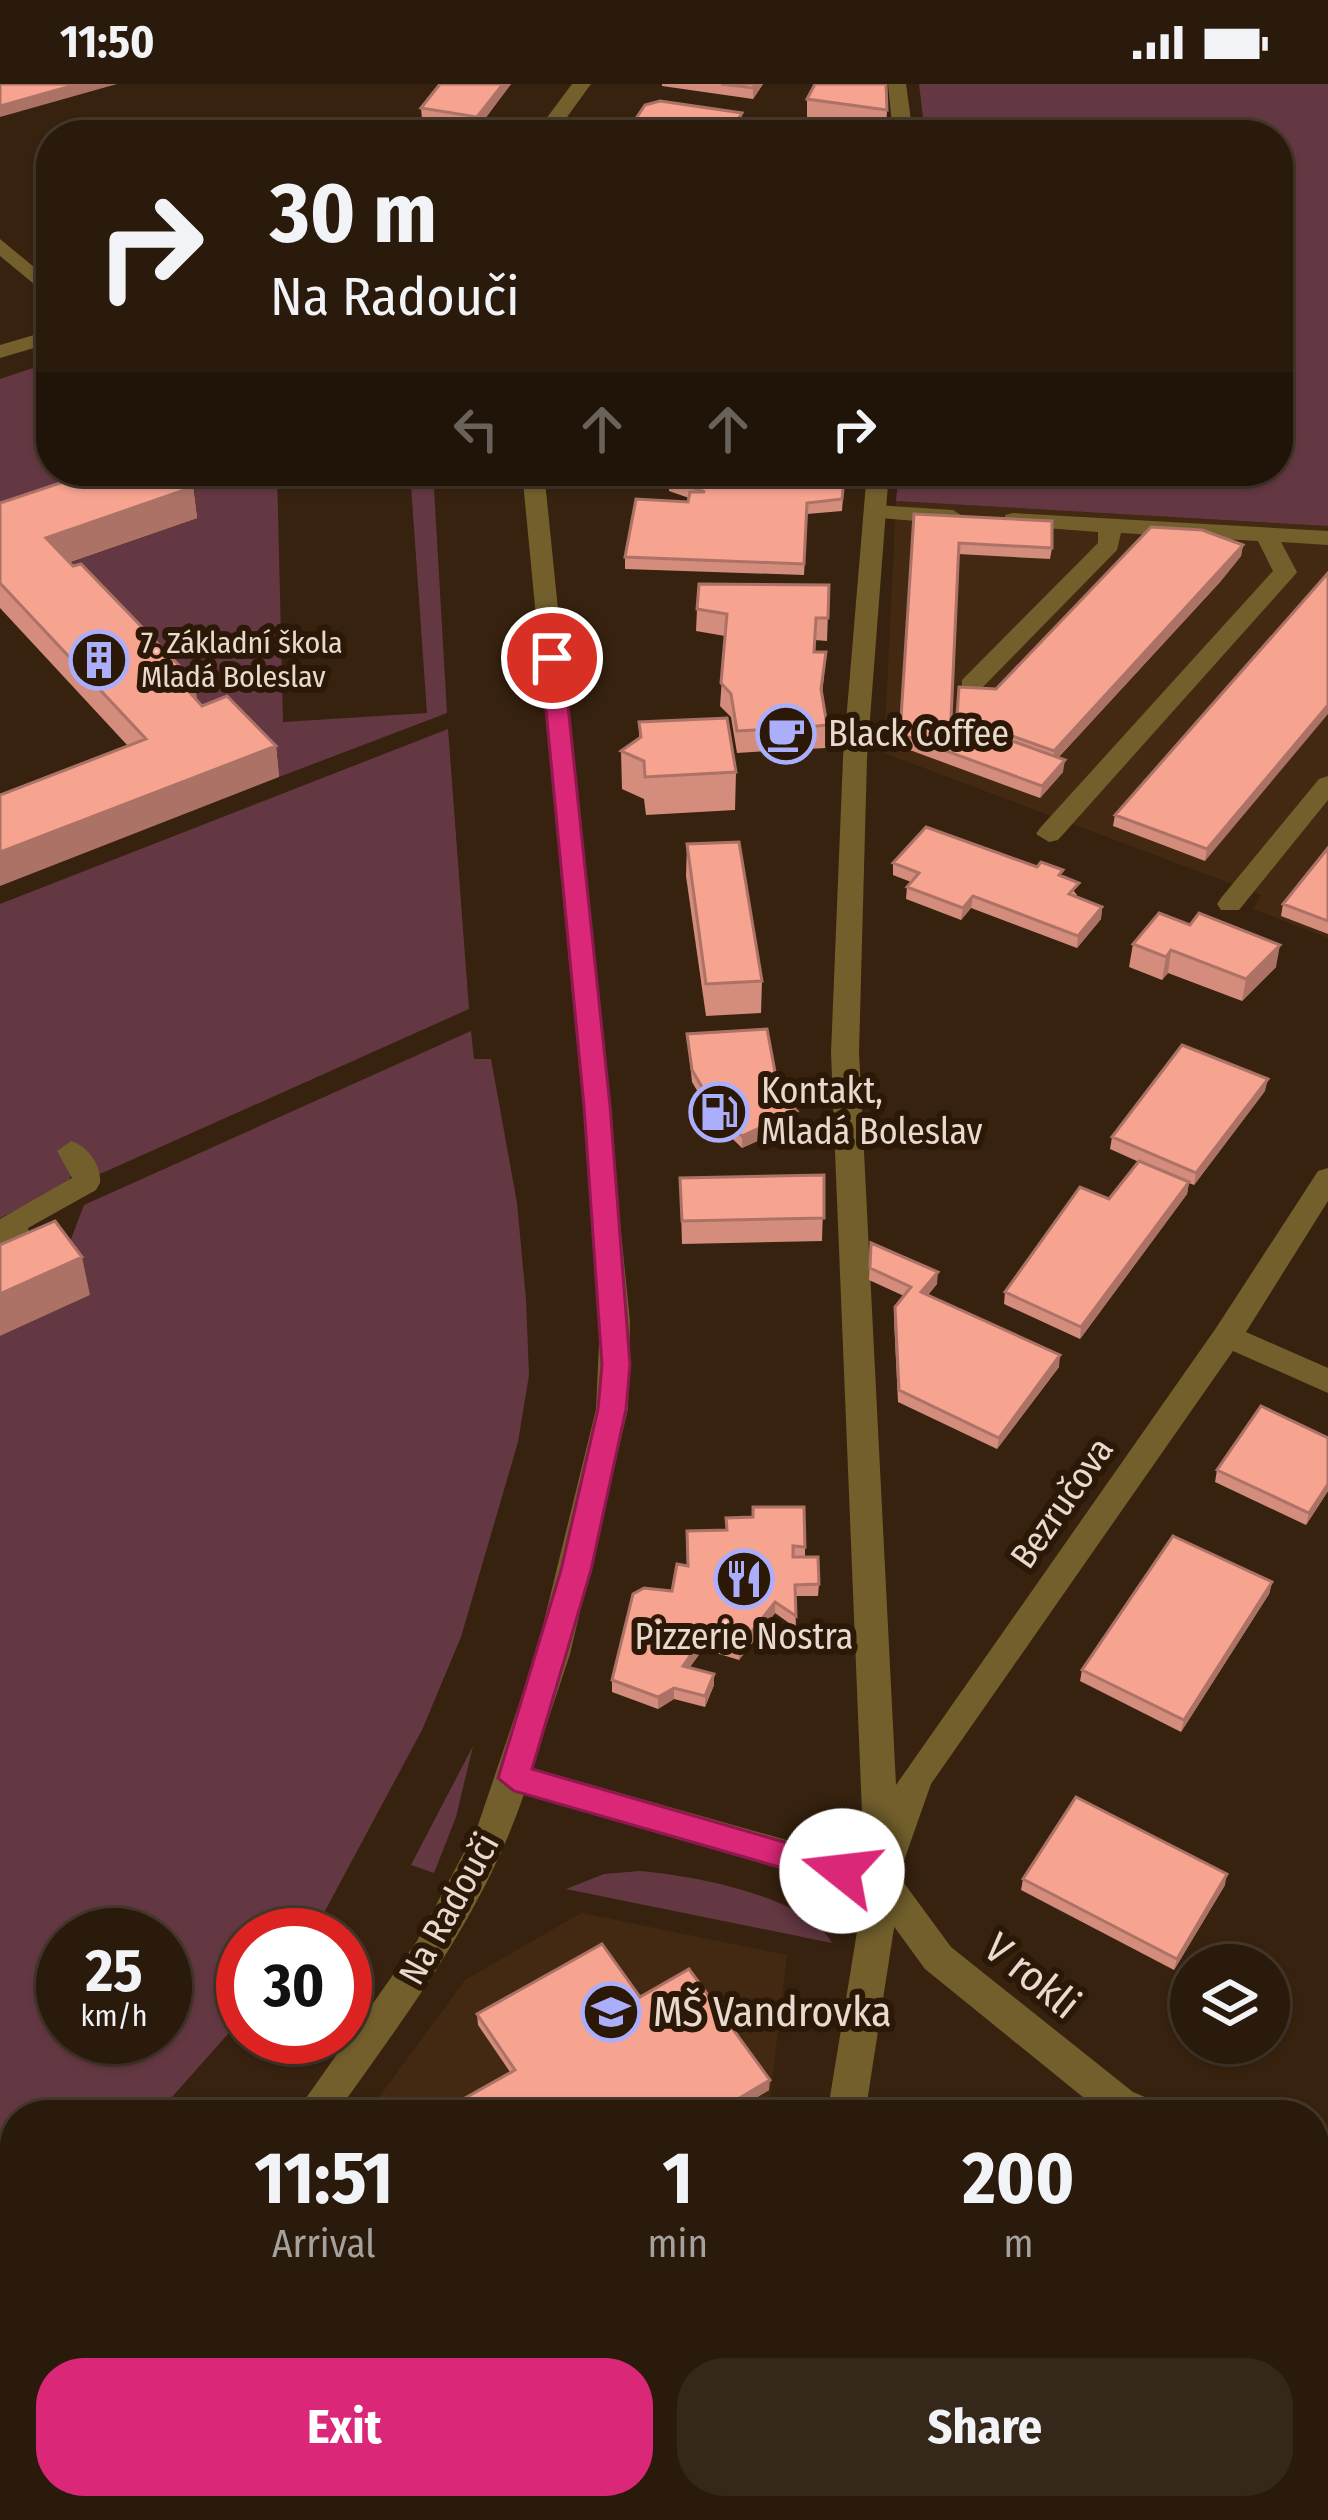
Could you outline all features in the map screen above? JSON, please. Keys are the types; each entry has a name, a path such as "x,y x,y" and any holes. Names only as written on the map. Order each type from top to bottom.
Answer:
{"street":[{"path":"555,120 582,84"},
{"path":"896,84 901,120"},
{"path":"0,245 36,278"},
{"path":"0,352 36,341"},
{"name":"Na Radouči","path":"324,2100 430,1952 475,1873 514,1778 576,1570 612,1409 616,1365 597,1106 535,486"},
{"path":"848,2100 883,1883 844,1053 855,758 877,486"},
{"path":"875,512 1328,538"},
{"path":"971,685 1108,545 1110,526"},
{"path":"1049,833 1285,572 1266,535"},
{"path":"1229,904 1328,784"},
{"path":"0,1263 16,1242 12,1224 86,1183 87,1172 71,1151"},
{"name":"Bezručova","path":"883,1883 915,1779 1227,1336 1328,1178"},
{"path":"1227,1336 1328,1381"},
{"path":"514,1778 883,1883"},
{"name":"V rokli","path":"883,1883 938,1958 1115,2100"}],"shaded area":[{"path":"919,84 1328,84 1328,526 896,501 898,486 1293,486 1293,120 923,120"},
{"path":"36,367 36,486 277,486 283,722 427,713 411,486 434,486 447,713 279,777 231,728 206,737 52,568 196,517 0,536 0,379"},
{"path":"896,501 1328,526 1328,938 1253,909 1261,895 884,753"},
{"path":"448,729 469,1009 100,1174 80,1148 68,1184 0,1218 0,904"},
{"path":"471,1031 474,1059 491,1059 517,1203 529,1375 518,1442 461,1637 422,1730 327,1908 216,1908 216,2047 169,2100 0,2100 0,1336 90,1295 63,1260 84,1205"},
{"path":"473,1746 456,1817 434,1873 411,1865"},
{"path":"640,1871 716,1883 773,1901 798,1912 832,1943 566,1889 604,1874"},
{"name":"MŠ Vandrovka","path":"581,1913 787,1955 770,2100 377,2100 465,1980"}],"building":[{"path":"0,84 78,84 0,106"},
{"path":"440,84 503,84 477,117 421,108"},
{"path":"815,84 886,84 887,110 807,99"},
{"path":"660,101 742,113 738,120 635,120 645,105"},
{"path":"51,486 192,486 46,538 73,566 81,564 194,681 183,685 202,706 227,696 276,746 0,852 0,795 146,739 0,583 0,503"},
{"path":"688,486 843,486 842,499 807,503 804,564 625,557 636,499 688,502 690,492 705,492"},
{"path":"914,514 1052,521 1052,548 959,543 951,719 1065,760 1042,786 900,734"},
{"path":"1151,527 1202,530 1243,545 1054,751 957,716 959,687 996,689"},
{"path":"1328,573 1328,705 1207,849 1115,815"},
{"path":"699,584 829,585 828,618 816,618 814,652 826,652 821,689 827,725 807,727 808,733 801,738 781,739 771,729 737,731 731,694 721,683 727,614 697,609"},
{"path":"727,718 736,772 645,777 644,761 621,751 641,737 639,722"},
{"path":"926,827 1037,867 1041,862 1063,870 1059,875 1079,883 1069,894 1102,907 1078,936 973,896 963,908 907,887 919,873 893,863"},
{"path":"739,842 762,981 706,984 687,844"},
{"path":"1328,848 1328,921 1283,904"},
{"path":"1159,913 1190,925 1199,913 1280,945 1246,979 1171,950 1166,957 1133,944"},
{"path":"767,1029 779,1093 797,1111 742,1136 716,1111 692,1070 687,1034"},
{"path":"1182,1045 1268,1079 1196,1173 1112,1137"},
{"path":"1139,1161 1189,1182 1081,1327 1005,1292 1080,1187 1109,1199"},
{"path":"824,1175 824,1218 682,1221 680,1178"},
{"path":"55,1221 82,1257 0,1294 0,1245"},
{"path":"871,1243 938,1272 921,1292 1060,1355 999,1438 899,1390 895,1307 911,1287 870,1268"},
{"path":"1261,1406 1328,1438 1328,1484 1309,1513 1217,1470"},
{"path":"753,1507 804,1507 805,1547 793,1546 793,1557 818,1557 819,1584 795,1585 796,1616 775,1602 739,1648 703,1637 683,1666 714,1674 705,1696 674,1688 658,1697 612,1680 633,1594 644,1588 672,1591 677,1564 688,1566 687,1531 727,1530 726,1518 753,1517"},
{"path":"1173,1536 1272,1582 1184,1720 1082,1670"},
{"path":"1076,1797 1227,1874 1186,1944 1170,1944 1170,1955 1023,1879"},
{"path":"602,1944 640,1997 689,1969 770,2080 736,2100 462,2100 515,2070 477,2014"}],"place":[{"name":"7. Základní škola Mladá Boleslav","path":"99,660"},
{"name":"Black Coffee","path":"786,734"},
{"name":"Kontakt, Mladá Boleslav","path":"719,1112"},
{"name":"Pizzerie Nostra","path":"744,1579"},
{"name":"MŠ Vandrovka","path":"611,2012"}],"route":[{"path":"552,658 597,1106 616,1365 612,1409 576,1570 514,1778 842,1871"}]}
